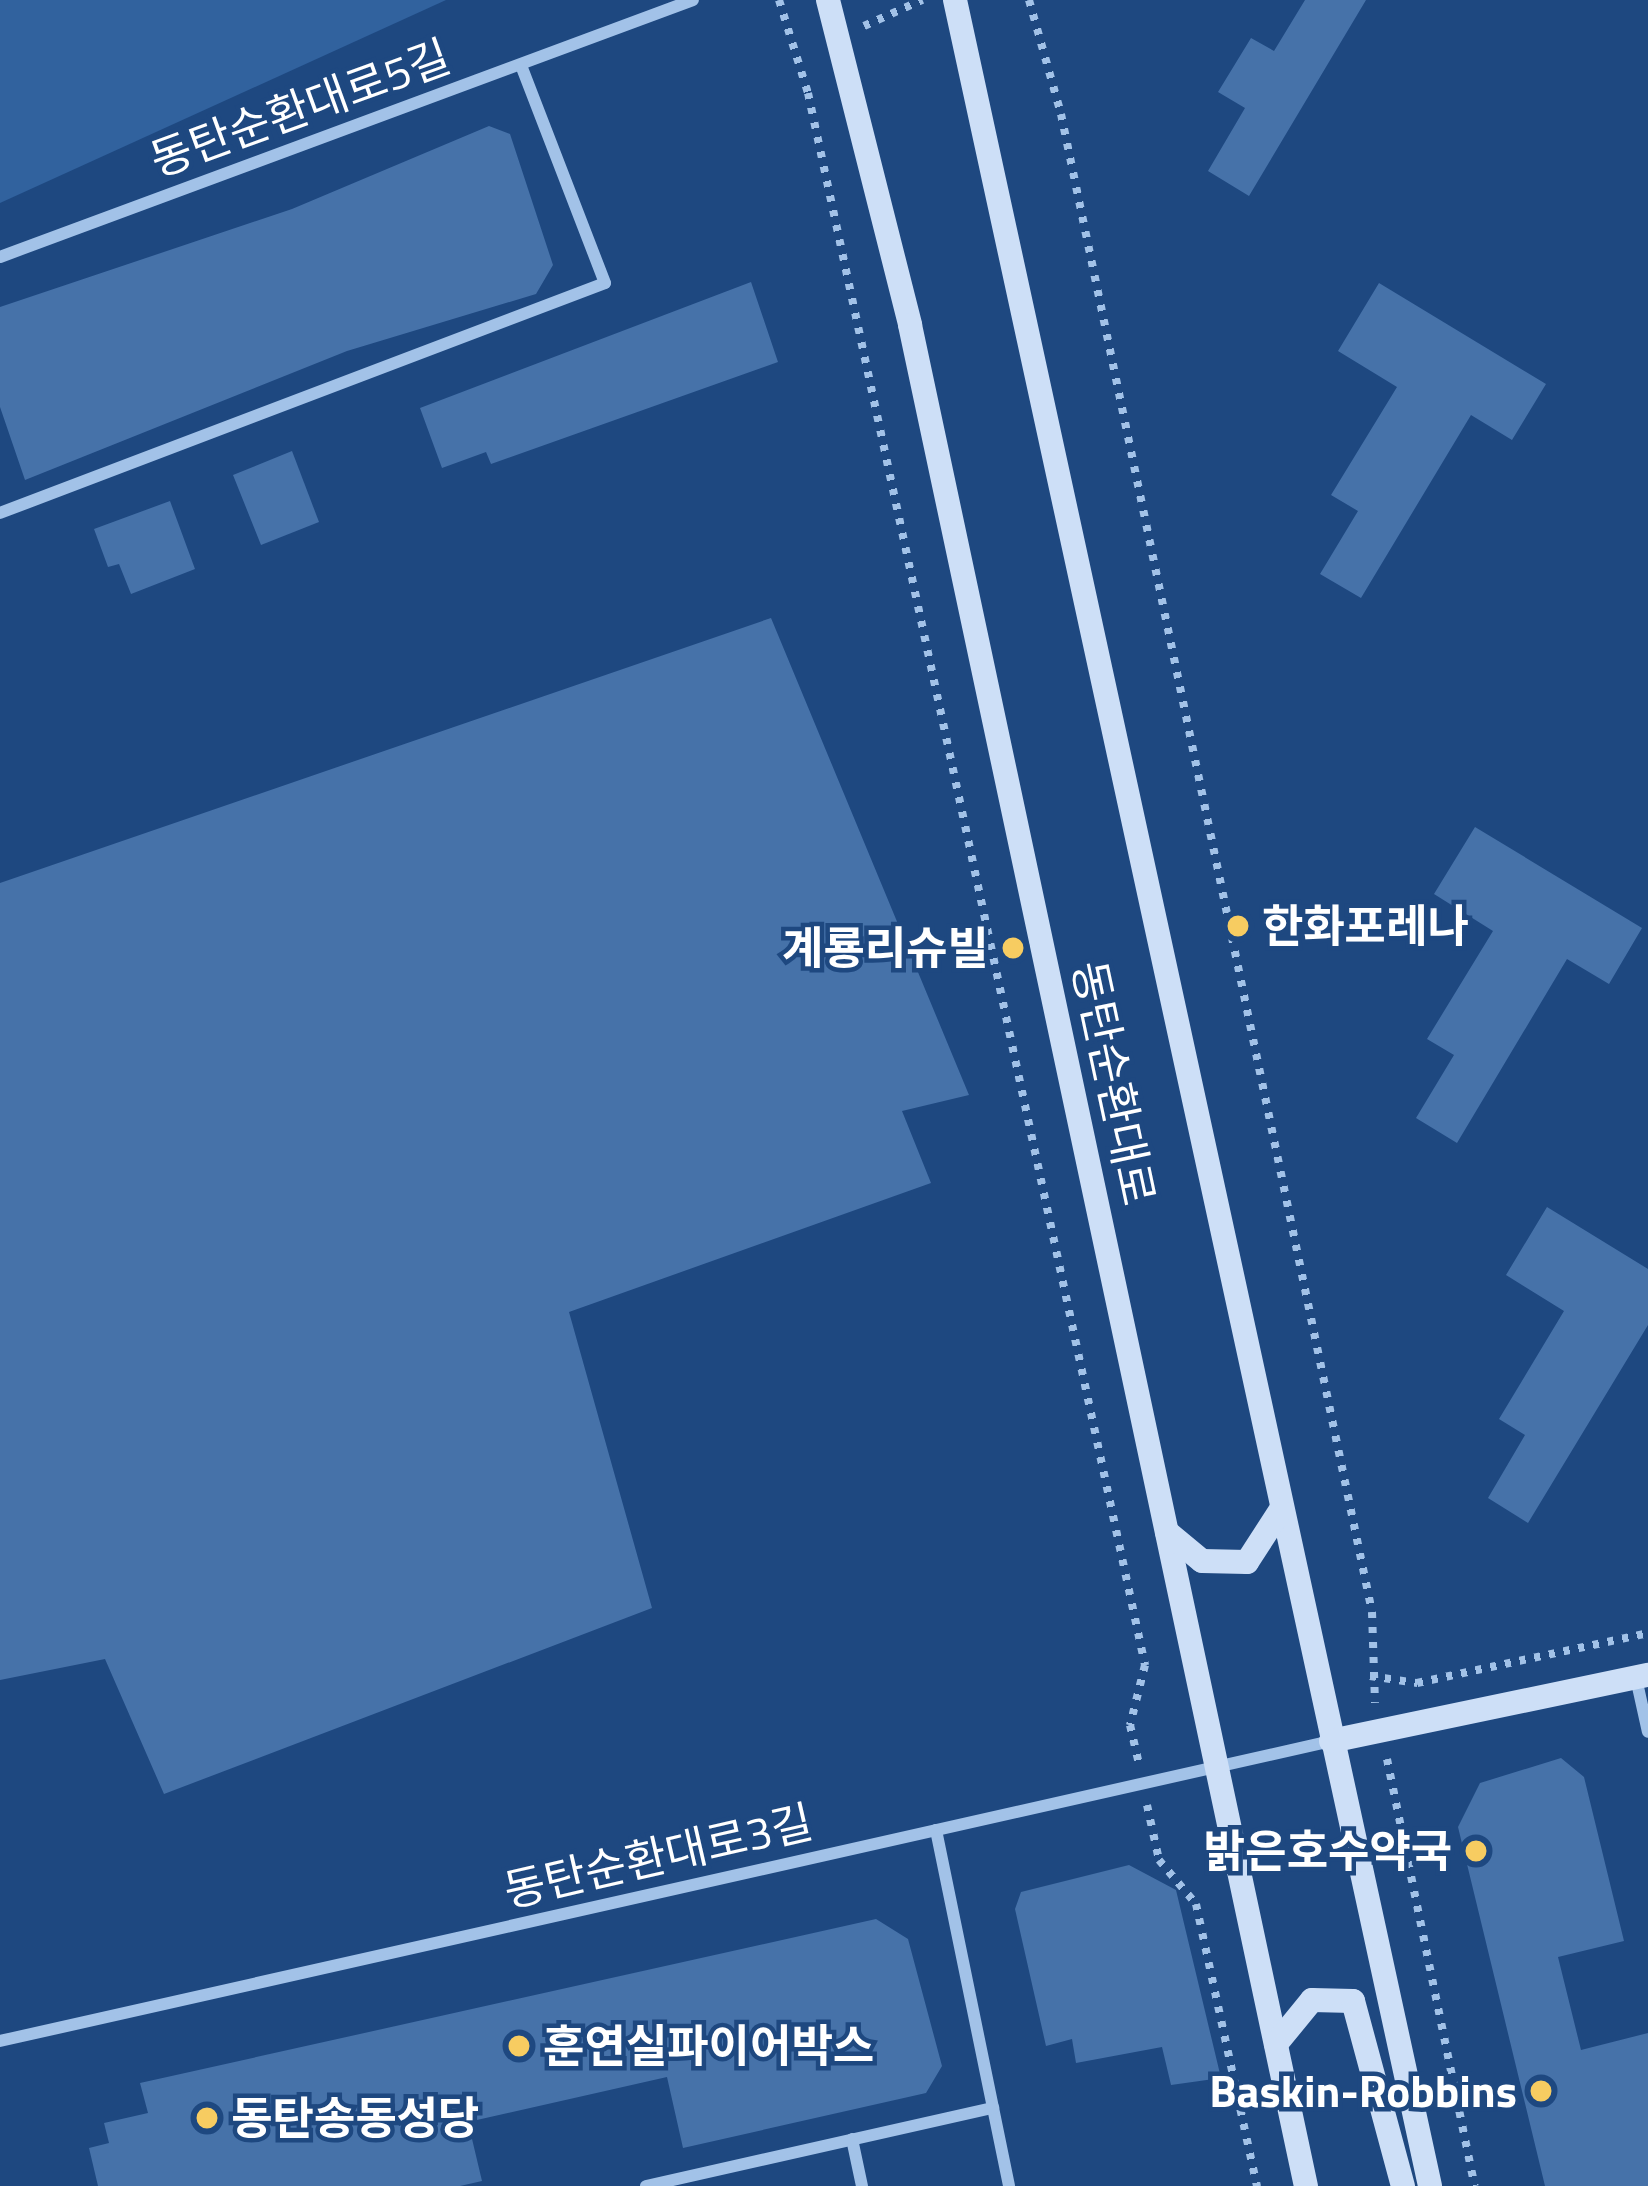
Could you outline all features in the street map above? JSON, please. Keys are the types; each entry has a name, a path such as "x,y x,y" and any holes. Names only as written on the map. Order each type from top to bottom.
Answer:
{"main road":[{"name":"동탄순환대로","path":"828,0 885,212 1306,2186"},
{"name":"동탄순환대로","path":"955,0 1430,2186"},
{"path":"1167,1532 1202,1561 1247,1562 1281,1510"},
{"path":"1331,1741 1642,1676"},
{"path":"1276,2044 1312,2000 1353,2001 1403,2186"}],"street":[{"name":"동탄순환대로5길","path":"0,257 693,0"},
{"path":"0,513 605,283 521,65"},
{"path":"1642,1676 1648,1732"},
{"name":"동탄순환대로3길","path":"0,2041 1331,1741"},
{"path":"937,1830 1009,2186"},
{"path":"646,2186 993,2108"},
{"path":"852,2139 862,2186"}],"path":[{"path":"779,0 808,93 1145,1665 1130,1725"},
{"path":"1029,0 1061,114 1372,1612 1368,1675 1417,1683 1648,1633"},
{"path":"1401,1836 1475,2186"},
{"path":"1159,1860 1196,1904 1257,2186"}],"shaded area":[{"path":"0,0 446,0 0,203"}],"building":[{"path":"1305,0 1366,0 1249,196 1208,171 1245,108 1218,92 1251,38 1274,51"},
{"path":"489,126 510,134 553,265 536,294 347,351 25,480 0,407 0,307 292,209"},
{"path":"751,282 778,362 491,464 486,452 442,468 420,408"},
{"path":"1379,283 1546,384 1512,440 1471,415 1361,598 1320,574 1358,511 1331,495 1397,387 1338,351"},
{"path":"292,451 319,522 261,545 233,475"},
{"path":"170,501 195,569 131,594 119,564 108,567 94,529"},
{"path":"771,618 969,1095 902,1111 931,1183 569,1312 652,1608 164,1794 105,1659 0,1680 0,883"},
{"path":"1475,827 1642,928 1609,984 1567,959 1457,1143 1416,1118 1454,1055 1427,1039 1493,931 1434,894"},
{"path":"1547,1207 1648,1269 1648,1325 1528,1523 1488,1498 1525,1435 1499,1419 1564,1311 1506,1275"},
{"path":"1561,1758 1584,1777 1624,1941 1558,1957 1581,2050 1648,2033 1648,2186 1545,2186 1458,1827 1480,1783"},
{"path":"1129,1865 1176,1890 1221,2078 1171,2085 1162,2047 1076,2063 1072,2039 1046,2046 1015,1909 1021,1892"},
{"path":"876,1919 908,1939 942,2066 926,2093 683,2148 667,2077 468,2122 482,2181 460,2186 98,2186 89,2148 109,2143 104,2123 148,2113 140,2083"}],"place":[{"name":"한화포레나","path":"1238,926"},
{"name":"계룡리슈빌","path":"1013,948"},
{"name":"밝은호수약국","path":"1476,1851"},
{"name":"훈연실파이어박스","path":"519,2046"},
{"name":"Baskin-Robbins","path":"1541,2091"},
{"name":"동탄송동성당","path":"207,2118"}]}
